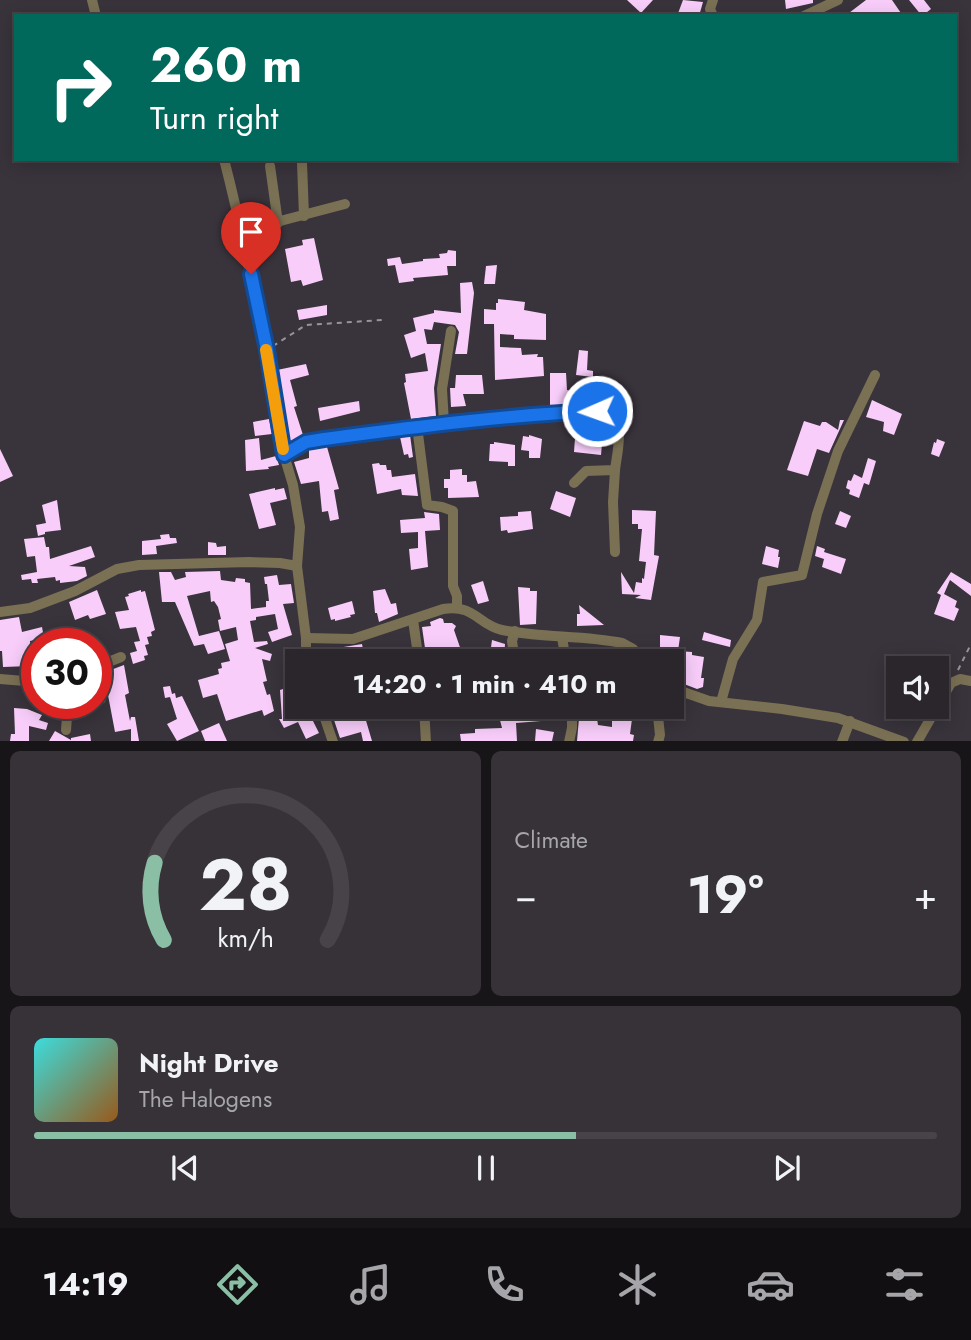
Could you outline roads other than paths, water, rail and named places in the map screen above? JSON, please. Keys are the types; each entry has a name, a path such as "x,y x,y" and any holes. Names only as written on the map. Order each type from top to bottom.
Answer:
{"street":[{"path":"807,14 823,3 838,0"},
{"path":"224,161 242,231 267,350 284,455 293,485 300,527 297,566 306,649"},
{"path":"302,163 304,216"},
{"path":"270,166 278,223"},
{"path":"242,231 345,204"},
{"path":"444,423 442,389 451,331"},
{"path":"721,702 733,659 757,620 763,582 802,575 817,514 838,451 875,375"},
{"path":"284,455 306,442 416,426 548,413 610,412 617,419 618,426 613,502 615,552"},
{"path":"416,426 427,505 453,511 453,586 457,607"},
{"path":"574,483 586,471 615,470"},
{"path":"0,612 30,608 75,591 117,569 139,565 249,562 297,566"},
{"path":"306,638 353,639 443,609 457,607 500,630 622,643 633,649"},
{"path":"413,620 417,649"},
{"path":"513,649 515,631"},
{"path":"562,637 564,649"},
{"path":"112,661 121,657"},
{"path":"917,741 951,683 960,679 971,681"},
{"path":"0,680 21,681"},
{"path":"684,692 709,701 782,709 850,721 904,741"},
{"path":"66,730 67,719"},
{"path":"325,719 333,741"},
{"path":"425,719 426,741"},
{"path":"569,741 572,719"},
{"path":"658,719 658,741"},
{"path":"842,741 850,721"}]}
